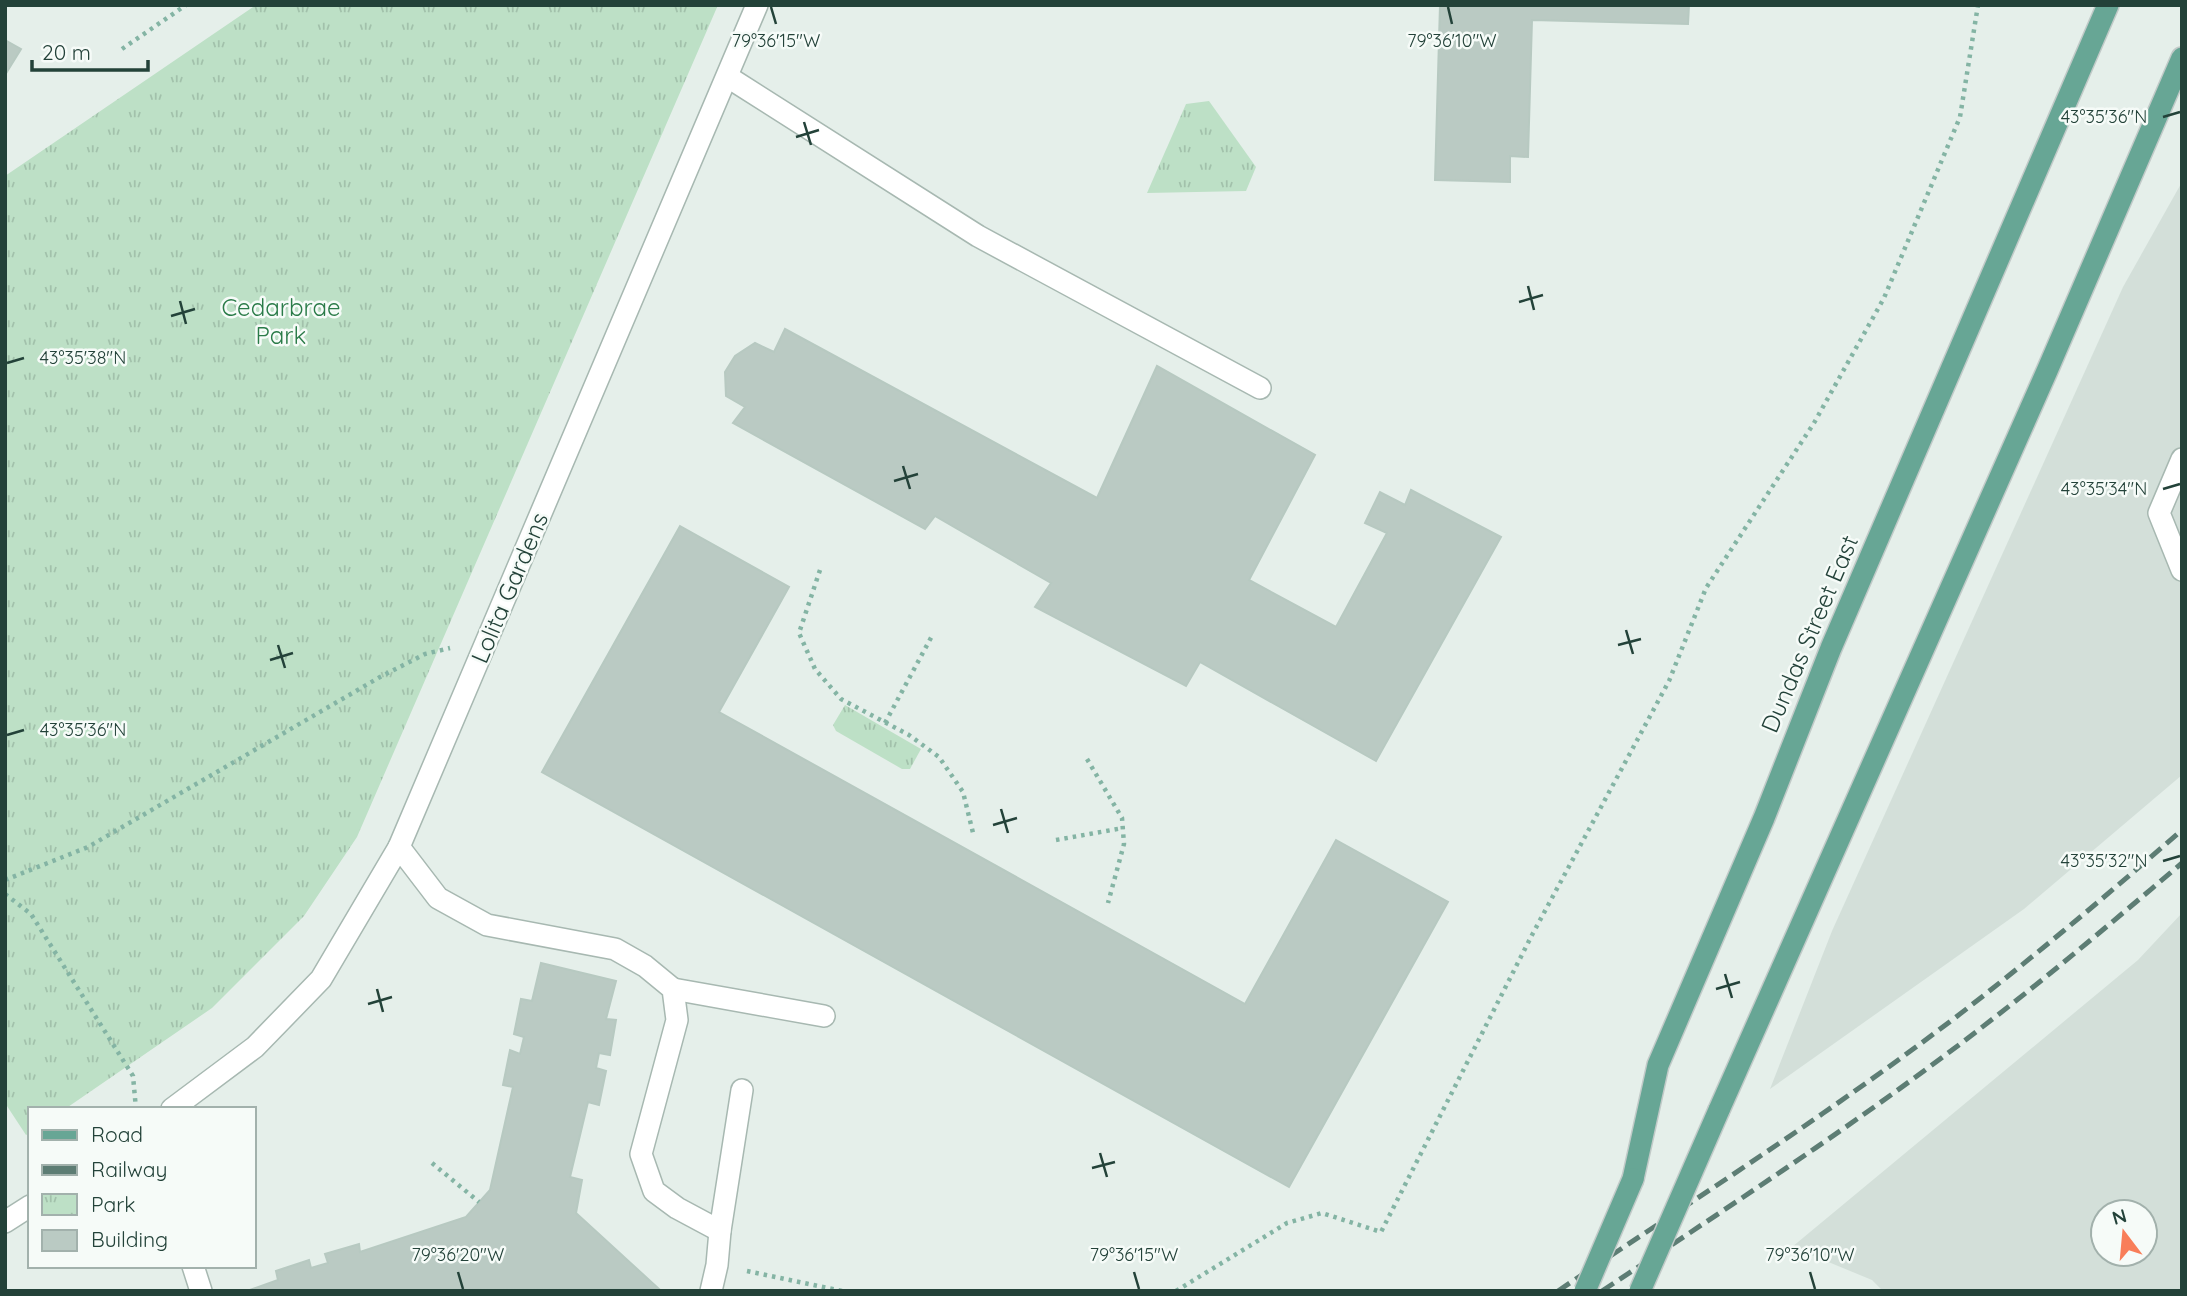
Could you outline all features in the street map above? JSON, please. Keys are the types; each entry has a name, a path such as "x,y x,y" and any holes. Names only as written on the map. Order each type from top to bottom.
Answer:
{"main road":[{"path":"2050,140 2052,103 2092,5"},
{"name":"Dundas Street East","path":"1585,1291 1633,1179 1658,1065 1764,818 1831,648 2108,5"},
{"path":"1640,1291 2048,371 2182,58"}],"street":[{"name":"Lolita Gardens","path":"175,1107 255,1047 321,979 399,847 757,5"},
{"path":"728,77 978,236 1260,388"},
{"path":"2182,459 2159,513 2182,570"},
{"path":"399,847 438,898 487,925 615,949 645,966 673,989 824,1016"},
{"path":"673,989 677,1020 641,1154 654,1191 677,1208 720,1231"},
{"path":"711,1291 741,1090"},
{"path":"5,1222 28,1207"},
{"path":"194,1268 201,1291"}],"path":[{"path":"122,49 186,5"},
{"path":"1176,1291 1287,1223 1322,1213 1381,1232 1532,935 1669,681 1706,588 1814,423 1884,298 1960,117 1978,5"},
{"path":"820,570 799,633 815,669 841,699 909,735 939,757 963,792 974,836"},
{"path":"885,723 933,634"},
{"path":"5,880 88,847 380,677 425,654 488,638"},
{"path":"1087,759 1122,818 1124,844 1108,903"},
{"path":"1056,840 1123,828"},
{"path":"5,894 31,914 133,1076 136,1107"},
{"path":"432,1163 479,1202"},
{"path":"717,1265 842,1291"}],"shaded area":[{"path":"2182,182 2182,775 2024,909 1770,1089 1832,931 2123,287"},
{"path":"2182,913 2182,1291 1883,1291 1872,1280 1792,1247 2138,960"}],"green space":[{"name":"Cedarbrae Park","path":"256,5 718,5 357,837 304,916 212,1008 68,1107 28,1107 26,1135 5,1103 5,176"},
{"path":"1209,101 1256,167 1246,191 1147,193 1186,104"},
{"path":"845,705 921,749 910,769 902,769 836,731 833,725"}],"building":[{"path":"1440,5 1689,5 1688,24 1532,20 1528,157 1510,156 1510,182 1435,180"},
{"path":"5,40 21,49 5,75"},
{"path":"785,329 1097,498 1157,366 1315,455 1249,580 1336,627 1387,533 1365,523 1380,492 1405,505 1411,490 1501,537 1376,761 1200,662 1186,686 1035,607 1051,583 935,516 925,529 733,423 745,407 726,396 725,372 735,356 755,343 774,352"},
{"path":"680,526 789,587 719,712 1245,1004 1336,840 1448,902 1289,1187 542,772"},
{"path":"541,963 616,981 606,1019 616,1020 610,1055 599,1053 596,1068 606,1071 599,1105 588,1102 570,1177 582,1180 576,1213 659,1289 247,1291 278,1280 276,1271 309,1260 311,1268 328,1263 325,1254 359,1244 360,1252 466,1217 490,1190 513,1087 503,1085 510,1050 520,1054 524,1037 514,1034 521,999 532,1001"}],"railway":[{"path":"1558,1291 1766,1152 1919,1045 2050,942 2182,830"},
{"path":"1602,1291 1794,1163 1935,1063 2032,988 2182,863"}]}
